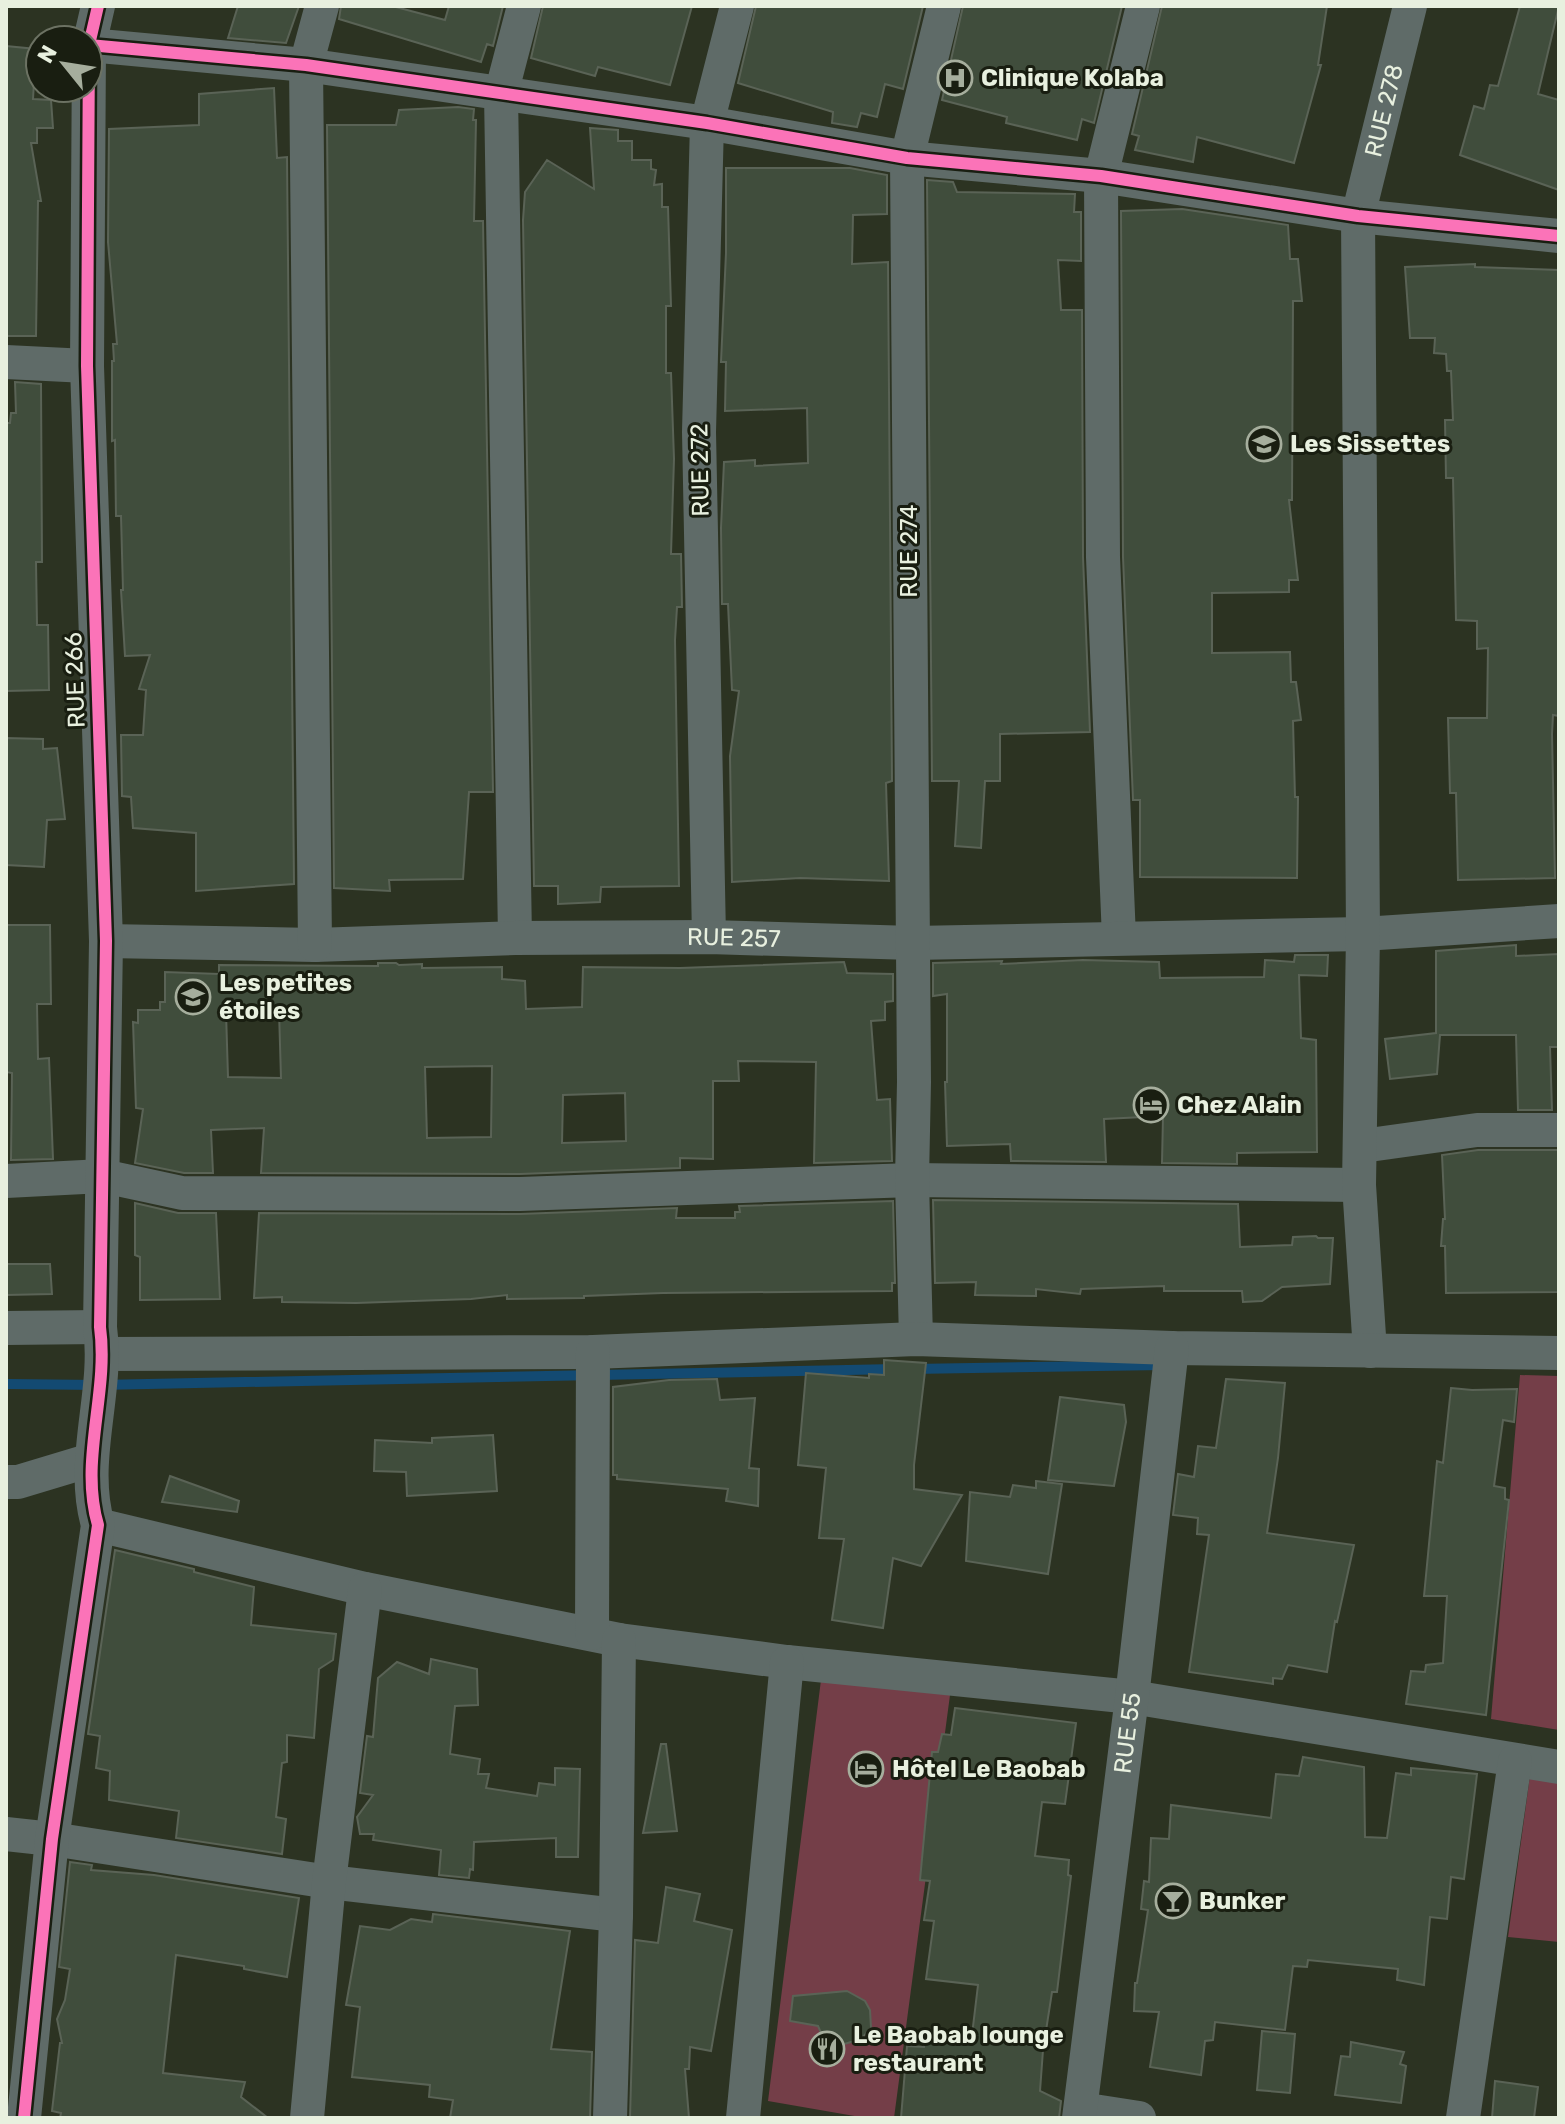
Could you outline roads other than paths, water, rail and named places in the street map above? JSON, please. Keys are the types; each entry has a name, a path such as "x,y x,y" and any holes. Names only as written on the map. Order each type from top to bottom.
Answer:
{"street":[{"path":"315,945 306,65 322,6"},
{"path":"515,938 501,94 524,6"},
{"name":"RUE 272","path":"709,937 699,432 707,123 737,6"},
{"name":"RUE 274","path":"916,1339 912,1180 907,158 944,6"},
{"path":"1119,938 1103,557 1101,176 1143,6"},
{"name":"RUE 278","path":"1370,1351 1359,1185 1363,934 1358,216 1410,6"},
{"path":"104,46 306,65 707,123 907,158 1101,176 1358,216 1559,236"},
{"name":"RUE 266","path":"24,2118 52,1839 98,1525 92,1505 91,1460 102,1341 106,941 87,366 89,104"},
{"path":"6,362 87,366"},
{"name":"RUE 257","path":"106,941 315,945 515,938 709,937 913,943 1363,934 1559,921"},
{"path":"1362,1146 1477,1130 1559,1130"},
{"path":"6,1181 103,1176 182,1193 520,1194 912,1180 1359,1185"},
{"path":"6,1328 102,1341 593,1352 916,1339 1172,1348 1559,1353"},
{"name":"RUE 55","path":"1080,2114 1172,1348"},
{"path":"593,1352 616,1915 610,2118"},
{"path":"6,1482 18,1482 91,1460"},
{"path":"98,1525 365,1589 605,1637 787,1662 1132,1697 1559,1767"},
{"path":"307,2118 329,1882 365,1589"},
{"path":"743,2118 787,1662"},
{"path":"1463,2118 1515,1761"},
{"path":"6,1834 329,1882 616,1915"},
{"path":"1080,2114 1139,2118"}],"waterway":[{"path":"912,1369 1164,1365"},
{"path":"6,1384 99,1385 896,1369"}],"place":[{"name":"Clinique Kolaba","path":"955,78"},
{"name":"Les Sissettes","path":"1264,444"},
{"name":"Les petites étoiles","path":"193,997"},
{"name":"Chez Alain","path":"1151,1105"},
{"name":"Hôtel Le Baobab","path":"866,1769"},
{"name":"Bunker","path":"1173,1901"},
{"name":"Le Baobab lounge restaurant","path":"827,2049"}]}
